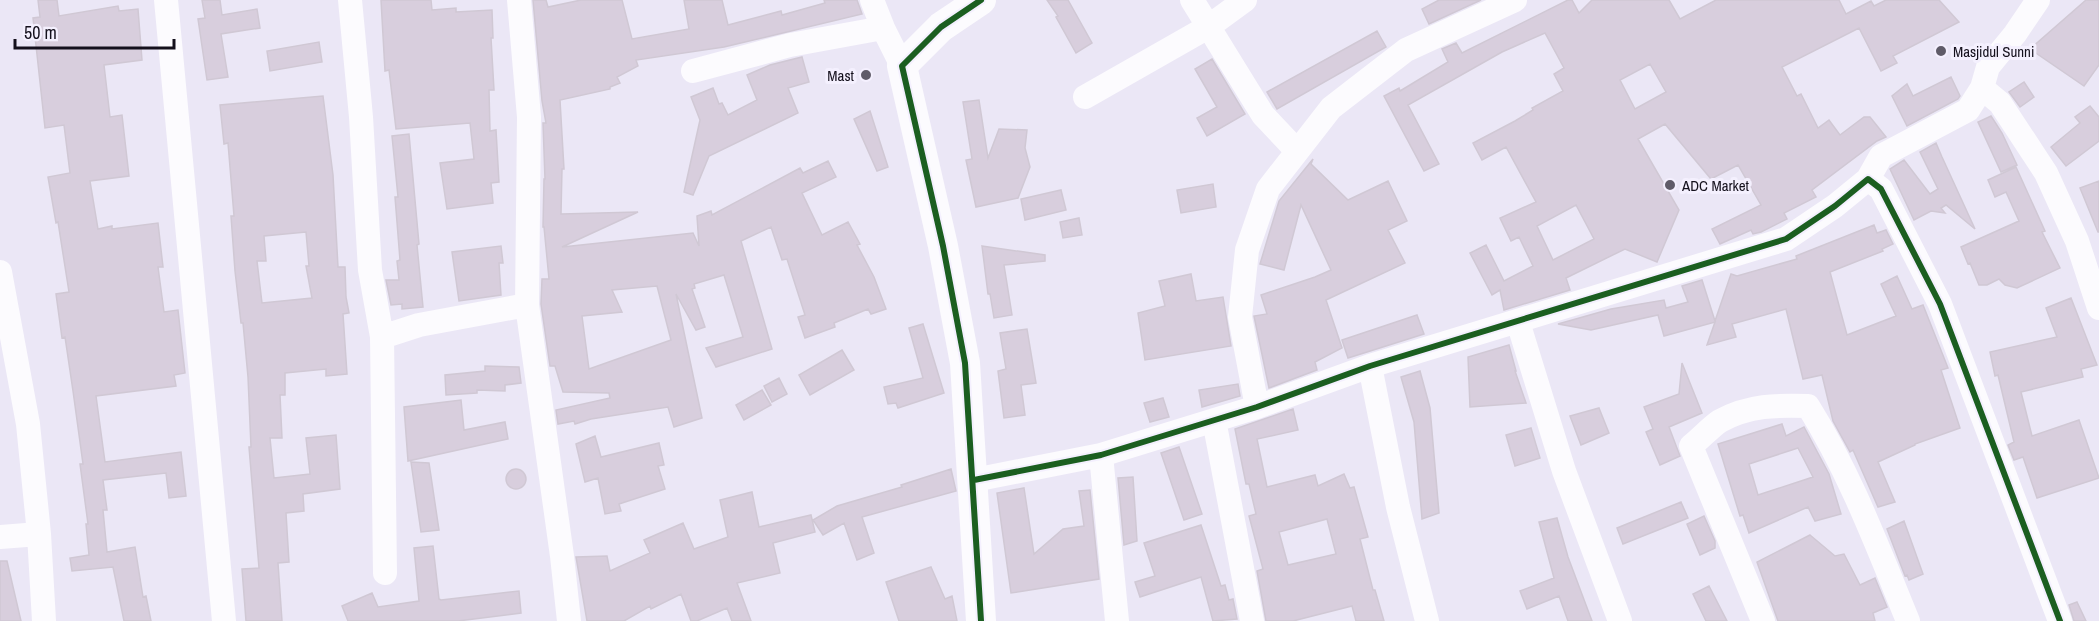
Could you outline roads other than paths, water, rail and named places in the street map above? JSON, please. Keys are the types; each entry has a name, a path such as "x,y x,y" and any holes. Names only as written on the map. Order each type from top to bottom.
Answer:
{"street":[{"path":"166,0 224,621"},
{"path":"350,0 362,117 370,270 382,337 385,573"},
{"path":"519,0 529,117 527,305 562,556 568,621"},
{"path":"872,0 902,66 943,246 965,363 981,621"},
{"path":"902,66 940,27 981,0"},
{"path":"1192,0 1263,115 1298,151"},
{"path":"1085,97 1208,27 1245,0"},
{"path":"1257,407 1240,317 1247,250 1268,189 1331,108 1406,50 1515,0"},
{"path":"974,480 1101,455 1257,407 1370,366 1785,239 1835,206 1868,179 1881,156 1968,110 1982,88 1988,67 2015,34 2038,0"},
{"path":"693,71 790,45 883,28"},
{"path":"1982,88 2000,103 2046,173 2077,241 2099,308"},
{"path":"1868,179 1881,189 1940,304 2060,621"},
{"path":"0,272 28,424 39,534 44,621"},
{"path":"382,337 419,326 527,305"},
{"path":"1518,322 1564,471 1620,621"},
{"path":"1370,366 1398,507 1427,621"},
{"path":"1763,621 1691,446 1718,422 1746,410 1780,404 1808,406 1829,440 1853,490 1908,621"},
{"path":"1214,420 1252,621"},
{"path":"1101,455 1117,621"},
{"path":"0,537 39,534"}],"place":[{"name":"Masjidul Sunni","path":"1941,51"},
{"name":"Mast","path":"866,75"},
{"name":"ADC Market","path":"1670,185"}]}
